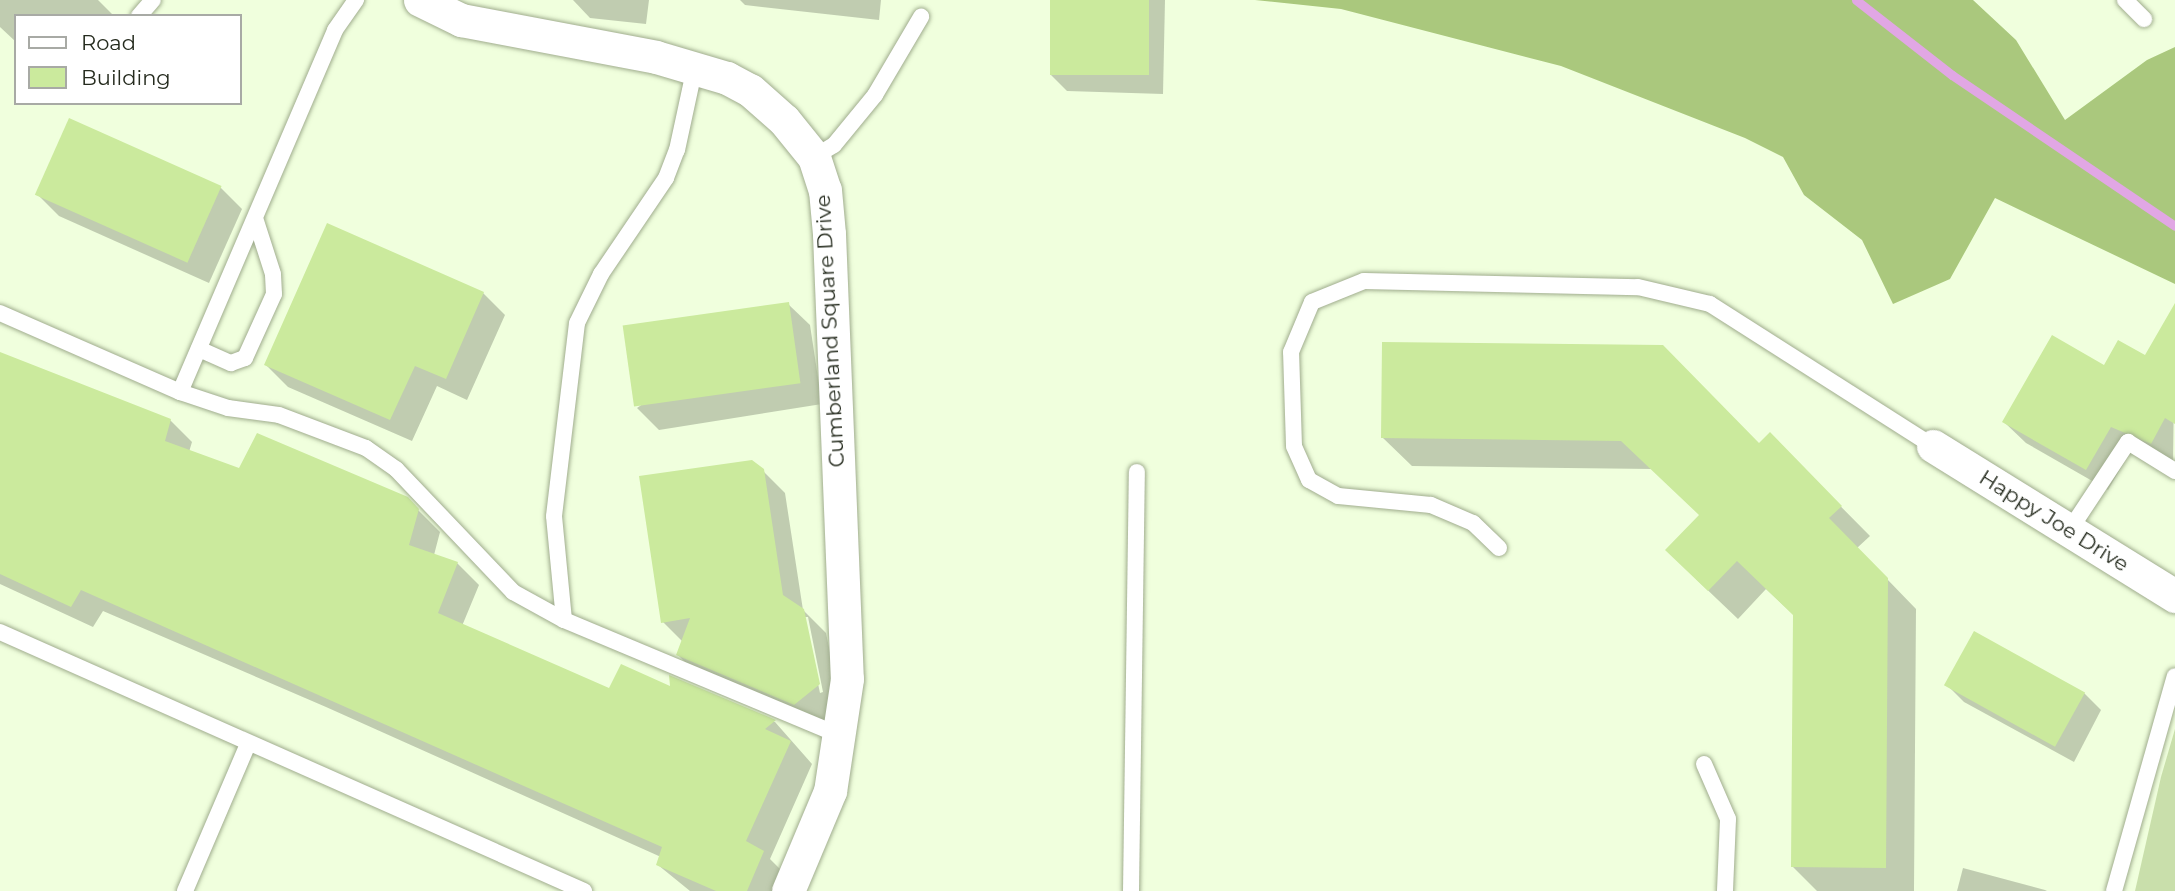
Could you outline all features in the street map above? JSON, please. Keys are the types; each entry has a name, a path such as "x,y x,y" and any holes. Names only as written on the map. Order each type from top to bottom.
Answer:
{"street":[{"name":"Cumberland Square Drive","path":"420,0 461,20 695,67 750,90 784,120 814,157 825,190 829,234 847,679 841,736 830,791 788,891"},
{"name":"Happy Joe Drive","path":"1933,446 2175,596"}],"lane":[{"path":"141,14 153,0"},
{"path":"180,391 256,221 335,30 356,0"},
{"path":"2125,0 2144,19"},
{"path":"814,157 834,145 875,94 922,17"},
{"path":"564,620 554,516 577,323 601,274 666,178 677,150 695,67"},
{"path":"199,349 231,363 245,358 269,304 273,274 256,221"},
{"path":"1499,548 1473,523 1431,505 1338,496 1309,480 1294,446 1291,352 1312,302 1364,281 1638,287 1710,304 1933,446"},
{"path":"0,313 180,391 228,408 279,415 366,448 396,469 513,592 564,620 841,736"},
{"path":"2069,531 2128,442 2175,471"},
{"path":"1131,891 1137,472"},
{"path":"0,632 584,891"},
{"path":"2114,891 2175,676"},
{"path":"185,891 248,744"},
{"path":"1704,764 1728,818 1725,891"}],"green space":[{"path":"1255,0 1973,0 2016,40 2065,120 2147,60 2175,47 2175,284 1995,198 1950,279 1893,304 1862,240 1804,195 1783,157 1745,138 1561,66 1341,9"},
{"path":"2175,729 2175,891 2135,891 2161,777"}],"building":[{"path":"1050,0 1149,0 1149,75 1050,75"},
{"path":"69,118 222,186 187,263 35,195"},
{"path":"327,223 484,292 446,379 415,366 390,420 264,365"},
{"path":"789,302 800,383 634,407 623,325"},
{"path":"2175,303 2175,424 2165,418 2151,444 2111,427 2086,470 2002,422 2052,335 2104,365 2118,340 2145,355"},
{"path":"1382,342 1663,345 1759,443 1770,432 1842,506 1829,518 1888,578 1886,868 1791,867 1793,615 1737,561 1708,591 1665,550 1699,515 1621,441 1381,438"},
{"path":"0,352 171,419 165,441 239,468 257,433 408,497 419,509 409,545 458,562 438,613 609,688 621,664 670,686 669,675 776,720 765,729 791,741 746,841 764,851 747,891 716,891 656,865 662,847 81,590 71,607 0,574"},
{"path":"752,460 764,469 783,595 804,609 820,684 794,705 676,655 690,618 661,623 639,476"},
{"path":"1974,631 2085,693 2055,747 1944,685"}],"waterway":[{"path":"1856,0 1952,75 2175,226"}]}
